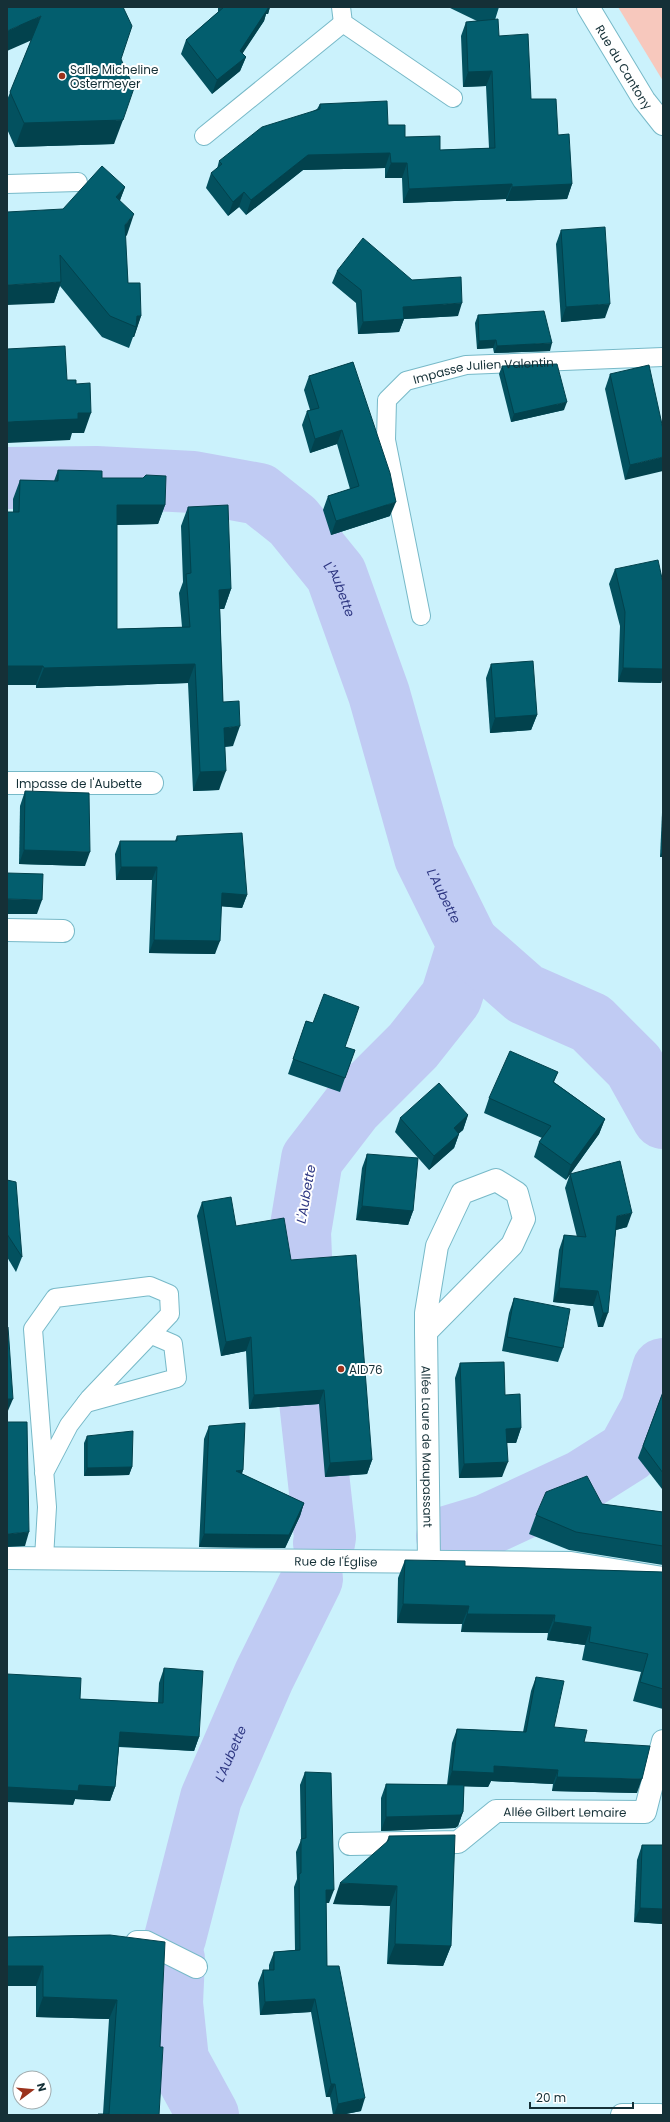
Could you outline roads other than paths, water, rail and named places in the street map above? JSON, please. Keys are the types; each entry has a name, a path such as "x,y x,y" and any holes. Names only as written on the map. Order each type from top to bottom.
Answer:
{"street":[{"name":"Rue du Cantony","path":"588,7 640,93 663,124"},
{"name":"Impasse de l'Aubette","path":"7,783 152,783"},
{"path":"7,930 63,931"},
{"name":"Allée Laure de Maupassant","path":"426,1332 512,1245 524,1219 517,1193 496,1180 462,1193 437,1246 426,1313 426,1332 429,1561"},
{"name":"Rue de l'Église","path":"7,1558 571,1563 663,1578"},
{"name":"Allée Gilbert Lemaire","path":"350,1844 458,1842 496,1811 645,1812 663,1741"},
{"path":"115,1942 146,1942 196,1967"},
{"path":"622,2115 660,2115"}],"lane":[{"path":"204,136 342,15 454,98"},
{"path":"7,184 78,182"},
{"name":"Impasse Julien Valentin","path":"421,616 386,440 387,400 406,381 466,365 663,357"},
{"path":"44,1473 69,1426 86,1403 152,1335 170,1314 169,1294 150,1286 56,1298 33,1329 44,1473 47,1507 44,1558"},
{"path":"86,1403 177,1378 173,1344 152,1335"}],"waterway":[{"name":"L'Aubette","path":"7,478 96,477 193,482 259,494 293,521 336,574 379,694 425,857 468,944 451,998 413,1046 352,1107 312,1159 300,1232 305,1356 325,1537 324,1543"},
{"path":"468,944 525,994 591,1023 634,1066 663,1118"},
{"path":"447,1537 487,1525 582,1481 628,1452 651,1410 663,1369"},
{"name":"L'Aubette","path":"175,1938 211,1798 264,1676 312,1579"},
{"name":"L'Aubette","path":"174,1959 172,2003 178,2060 208,2115"}],"place":[{"name":"Salle Micheline Ostermeyer","path":"62,76"},
{"name":"AID76","path":"341,1369"}]}
